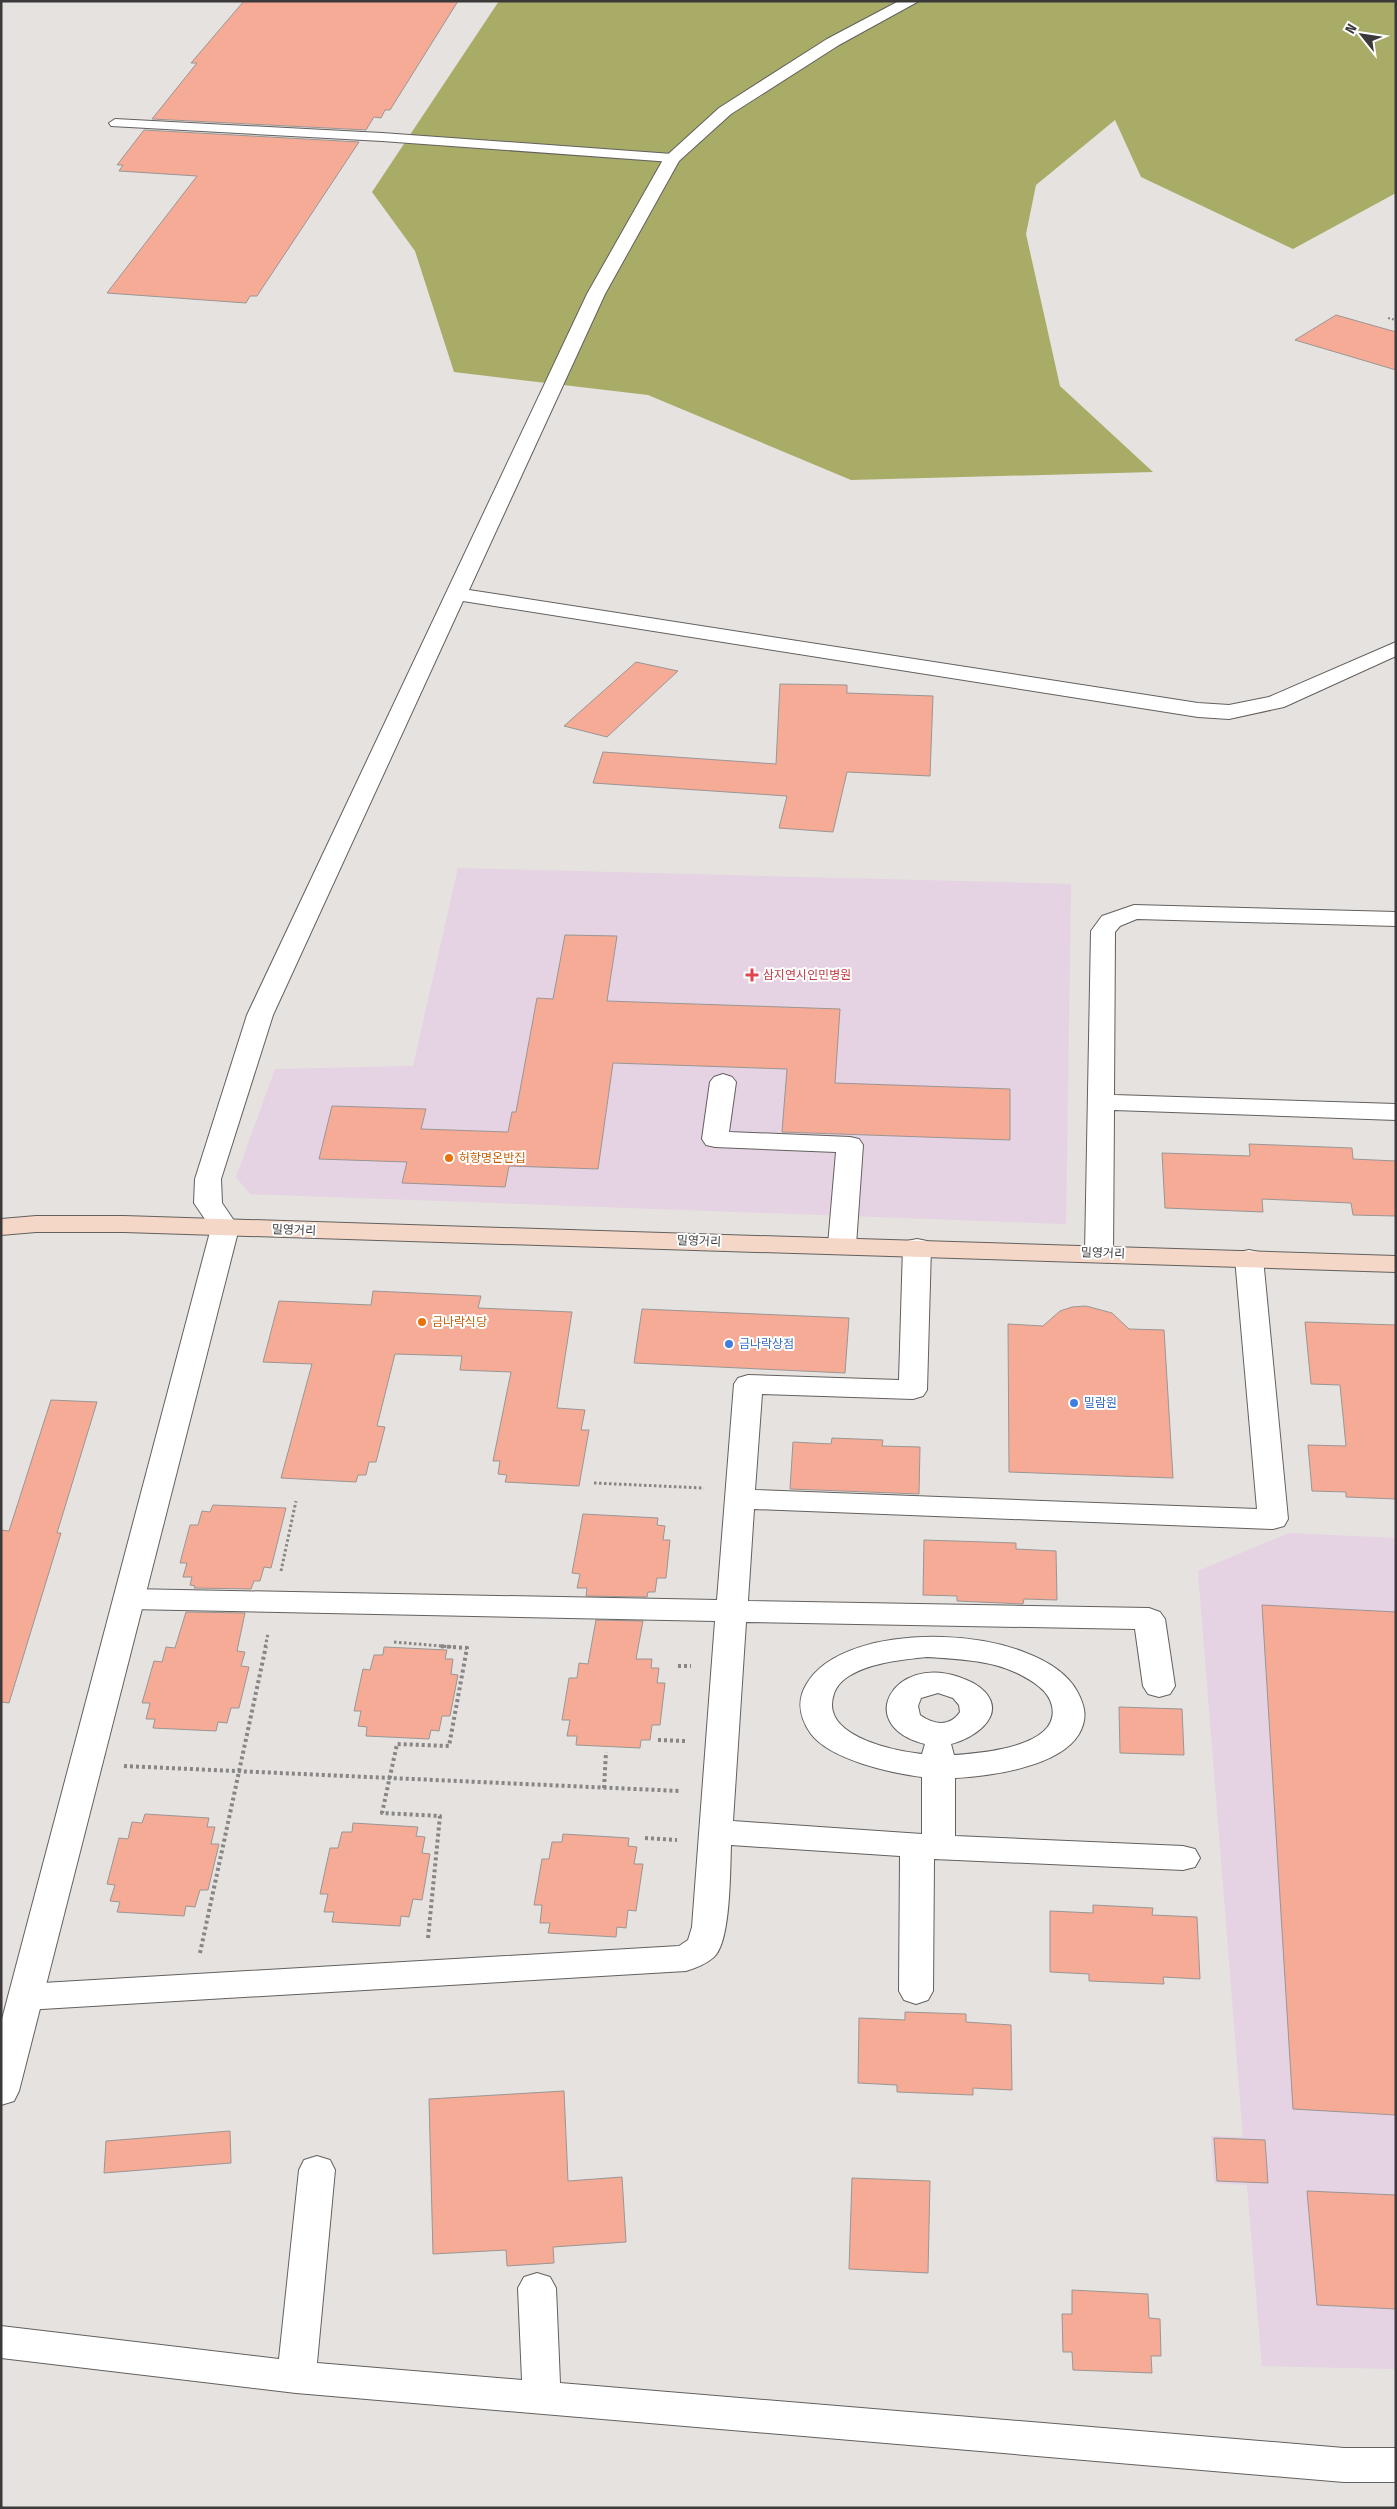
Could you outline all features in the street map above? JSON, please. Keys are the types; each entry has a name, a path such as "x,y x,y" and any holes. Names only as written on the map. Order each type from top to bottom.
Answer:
{"main road":[{"name":"밀영거리","path":"1,1227 36,1224 124,1224 1099,1252 1396,1264"}],"street":[{"path":"1,2091 225,1228 208,1204 208,1179 260,1015 596,294 672,158 725,111 833,42 911,1"},
{"path":"457,594 1198,710 1229,712 1276,702 1396,648"},
{"path":"1099,1252 1103,931 1111,921 1134,912 1396,919"},
{"path":"723,1082 715,1139 850,1145 842,1245"},
{"path":"1101,1102 1396,1112"},
{"path":"26,1997 686,1958 703,1947 709,1927 730,1609 748,1384 913,1390 917,1247"},
{"path":"739,1494 1273,1519 1249,1258"},
{"path":"129,1599 730,1609 1149,1619 1159,1686"},
{"path":"936,1614 940,1682"},
{"path":"938,1647 981,1651 1035,1670 1053,1681 1065,1695 1070,1711 1066,1727 1055,1741 1038,1751 982,1766 938,1768 901,1762 847,1744 829,1733 817,1718 815,1702 819,1687 830,1673 873,1655 902,1649 938,1647"},
{"path":"940,1682 956,1685 969,1693 976,1704 976,1716 968,1726 955,1733 938,1734 921,1731 908,1723 902,1712 902,1700 910,1690 924,1684 940,1682"},
{"path":"916,1991 928,1846 938,1768 938,1734"},
{"path":"715,1832 928,1846 1183,1858"},
{"path":"296,2377 316,2170"},
{"path":"537,2288 542,2398"},
{"path":"1,2342 296,2377 1344,2465 1396,2465"}],"lane":[{"path":"115,123 382,137 672,158"}],"path":[{"path":"1388,318 1396,320"},
{"path":"594,1483 739,1494"},
{"path":"192,1988 296,1501"},
{"path":"394,1642 467,1648 449,1746 397,1744 382,1813 440,1816 424,1974"},
{"path":"604,1788 606,1752"},
{"path":"86,1764 718,1793"}],"shaded area":[{"name":"삼지연시인민병원","path":"458,868 1071,884 1066,1224 250,1194 236,1177 275,1069 413,1066"},
{"path":"1289,1533 1396,1538 1396,2369 1262,2366 1247,2185 1214,2183 1211,2136 1243,2137 1198,1571"}],"green space":[{"path":"499,1 1396,1 1396,193 1293,249 1141,177 1115,120 1036,185 1026,234 1060,386 1153,472 851,480 648,395 454,372 415,251 372,192"}],"building":[{"path":"244,1 458,1 390,110 385,110 381,118 374,117 366,130 152,119 197,63 191,63"},
{"path":"144,130 359,142 257,296 250,296 246,303 107,293 197,176 119,171 123,165 117,165"},
{"path":"1336,315 1396,332 1396,370 1295,340"},
{"path":"636,662 678,671 607,737 564,726"},
{"path":"780,684 847,685 847,693 933,696 930,776 847,772 833,832 779,828 787,796 593,783 603,752 776,764"},
{"path":"565,935 617,936 607,1001 840,1009 835,1083 1010,1089 1010,1140 782,1132 787,1069 613,1063 598,1169 509,1166 505,1187 402,1183 407,1162 319,1159 332,1106 426,1109 421,1129 508,1132 512,1112 516,1112 537,998 553,999"},
{"path":"1249,1144 1352,1148 1353,1159 1396,1161 1396,1216 1353,1215 1351,1203 1262,1199 1263,1212 1165,1208 1162,1153 1250,1156"},
{"path":"373,1291 481,1296 478,1308 572,1312 557,1408 585,1410 581,1430 589,1430 579,1486 505,1482 507,1475 498,1474 500,1461 493,1461 511,1372 460,1370 462,1356 395,1354 377,1426 385,1427 376,1462 369,1462 366,1475 358,1475 356,1482 281,1478 312,1364 263,1362 279,1301 371,1305"},
{"path":"1086,1306 1112,1313 1129,1329 1164,1330 1173,1478 1009,1472 1008,1324 1043,1326 1060,1311 1072,1307"},
{"path":"642,1309 849,1318 845,1373 634,1363"},
{"path":"1305,1322 1396,1325 1396,1499 1346,1497 1346,1492 1312,1491 1308,1445 1346,1446 1340,1385 1311,1384"},
{"path":"51,1400 97,1402 57,1533 61,1533 9,1703 1,1702 1,1530 9,1531"},
{"path":"832,1438 883,1440 882,1446 920,1447 919,1494 790,1489 793,1442 831,1444"},
{"path":"213,1505 286,1508 271,1568 264,1567 260,1581 254,1581 251,1589 194,1588 195,1586 190,1585 192,1577 183,1577 187,1563 180,1563 190,1525 198,1525 202,1511 210,1512"},
{"path":"583,1514 658,1518 657,1525 665,1526 663,1540 670,1540 666,1578 657,1578 655,1592 648,1592 647,1597 586,1596 587,1588 577,1588 580,1574 572,1573"},
{"path":"924,1540 1016,1543 1016,1549 1056,1551 1057,1600 1024,1599 1023,1604 957,1601 957,1596 923,1595"},
{"path":"1262,1605 1396,1612 1396,2115 1293,2109"},
{"path":"186,1612 245,1613 237,1651 245,1652 241,1666 249,1667 239,1708 231,1708 227,1723 218,1722 216,1731 153,1728 155,1719 146,1719 150,1703 142,1703 154,1661 162,1662 166,1647 175,1648"},
{"path":"596,1620 643,1621 636,1659 652,1659 651,1668 659,1668 657,1683 665,1683 660,1725 652,1725 650,1740 641,1740 640,1748 576,1745 577,1736 567,1736 570,1720 562,1720 569,1678 577,1678 579,1663 588,1664"},
{"path":"384,1647 447,1650 445,1659 453,1659 451,1674 458,1675 450,1716 442,1716 439,1731 431,1730 429,1739 366,1736 367,1727 358,1726 361,1711 354,1711 363,1669 370,1670 374,1655 383,1655"},
{"path":"1119,1707 1182,1709 1184,1755 1120,1753"},
{"path":"145,1814 209,1818 207,1827 215,1827 211,1844 219,1844 208,1890 200,1890 195,1907 186,1906 184,1916 117,1912 120,1902 110,1901 115,1885 107,1884 119,1838 128,1839 132,1822 142,1823"},
{"path":"353,1823 418,1827 416,1836 425,1837 422,1853 430,1854 422,1900 413,1899 409,1917 401,1916 400,1926 332,1922 334,1912 324,1912 328,1894 320,1894 330,1848 338,1848 342,1832 352,1832"},
{"path":"563,1834 629,1838 628,1846 637,1847 634,1864 643,1864 636,1911 628,1910 626,1928 617,1927 616,1937 548,1933 550,1923 540,1923 542,1905 534,1905 542,1859 549,1859 552,1842 562,1842"},
{"path":"1093,1905 1153,1908 1152,1915 1197,1917 1200,1979 1163,1977 1164,1984 1089,1981 1089,1974 1050,1972 1050,1911 1093,1913"},
{"path":"905,2012 966,2014 966,2022 1011,2025 1012,2090 973,2088 973,2095 897,2092 897,2085 858,2083 859,2018 905,2020"},
{"path":"564,2091 568,2181 622,2177 626,2242 553,2247 554,2263 507,2266 506,2250 433,2254 429,2099"},
{"path":"230,2131 231,2163 104,2173 106,2141"},
{"path":"1214,2138 1265,2140 1268,2183 1217,2181"},
{"path":"852,2178 930,2181 928,2273 849,2269"},
{"path":"1307,2191 1396,2195 1396,2309 1317,2305"},
{"path":"1072,2290 1148,2294 1149,2318 1160,2319 1161,2356 1151,2356 1152,2373 1073,2370 1072,2352 1063,2352 1062,2314 1072,2314"}],"place":[{"name":"삼지연시인민병원","path":"752,975"},
{"name":"허항명온반집","path":"449,1158"},
{"name":"금나락식당","path":"422,1322"},
{"name":"금나락상점","path":"729,1344"},
{"name":"밀람원","path":"1074,1403"}]}
